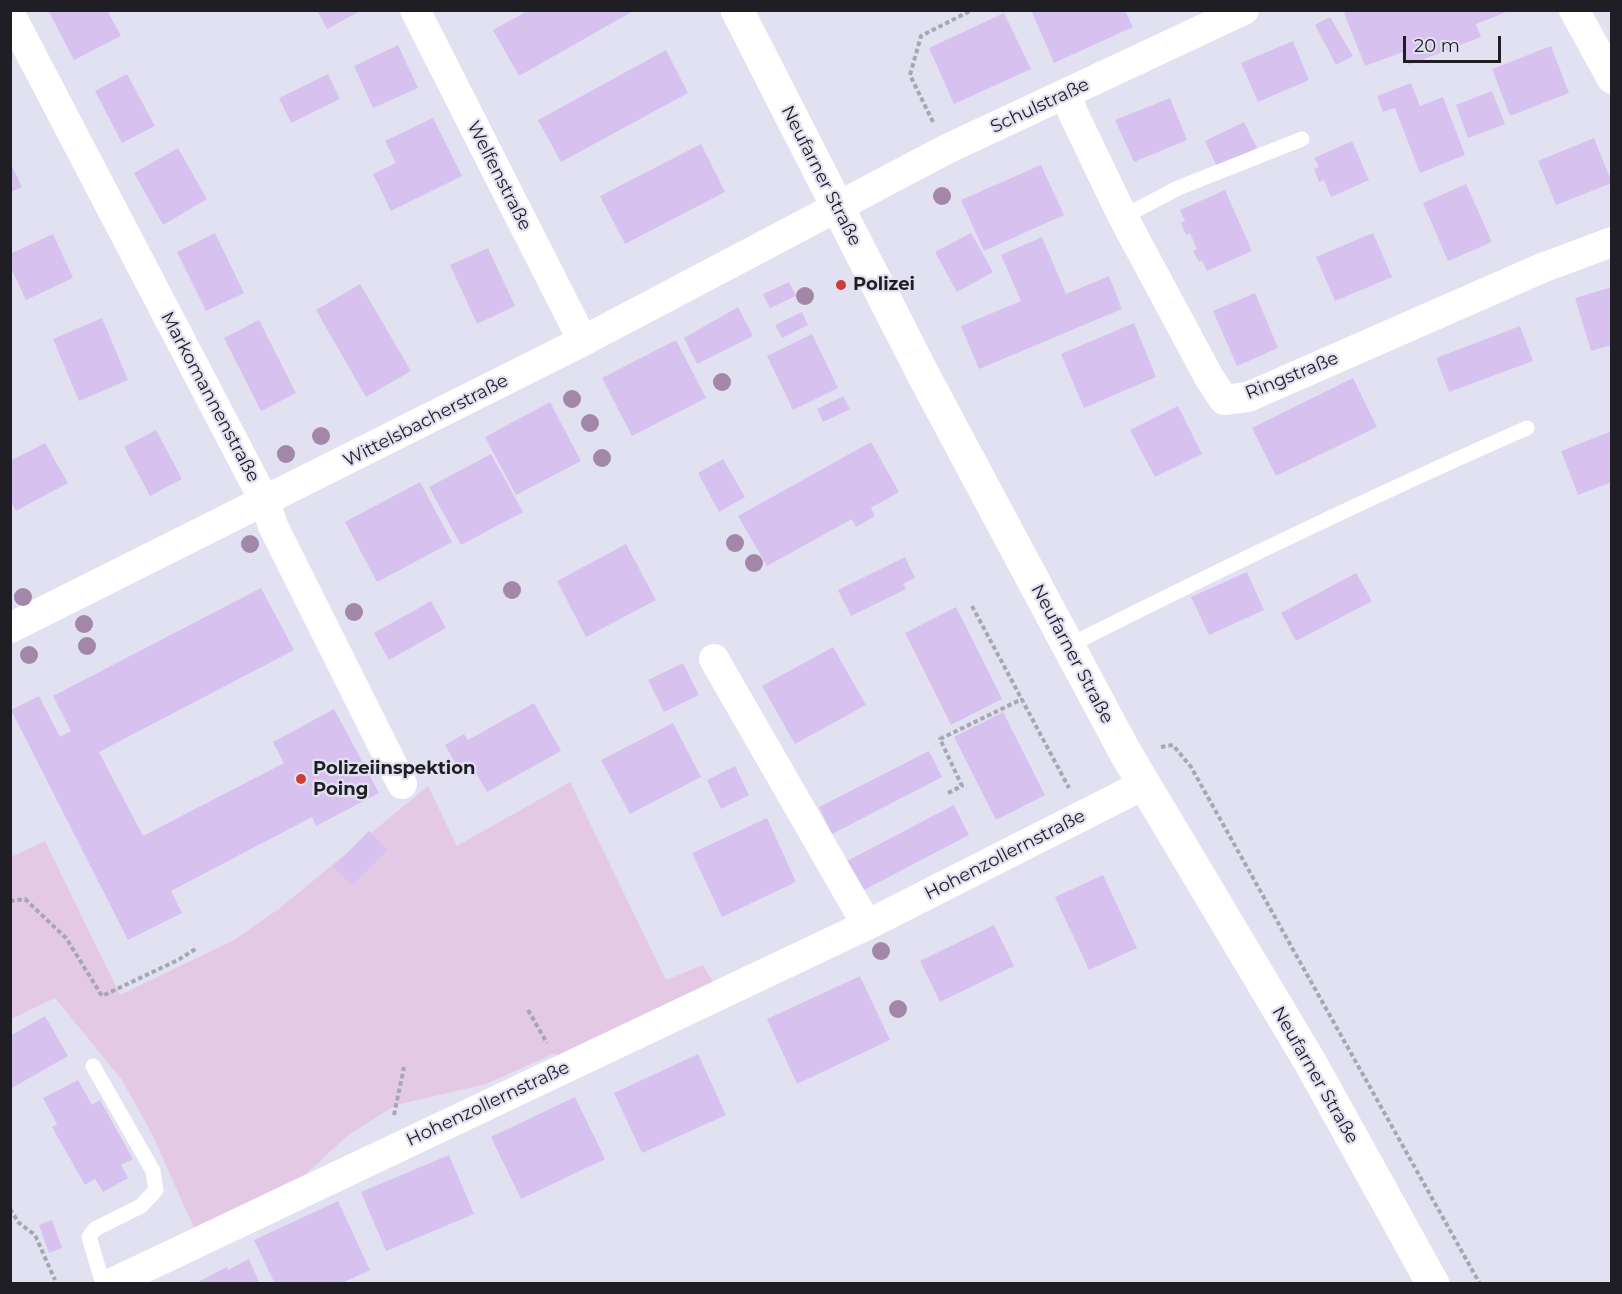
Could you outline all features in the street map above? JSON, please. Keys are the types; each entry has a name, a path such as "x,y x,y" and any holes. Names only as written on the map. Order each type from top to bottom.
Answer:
{"street":[{"name":"Welfenstraße","path":"415,10 583,341"},
{"name":"Neufarner Straße","path":"737,10 838,207 1143,785 1310,1062 1433,1284"},
{"name":"Schulstraße","path":"838,207 947,149 1244,10"},
{"path":"1575,10 1611,79"},
{"name":"Markomannenstraße","path":"10,14 264,502 273,526 402,784"},
{"name":"Ringstraße","path":"1067,93 1073,113 1123,217 1209,379 1224,400 1248,397 1542,268 1611,242"},
{"name":"Wittelsbacherstraße","path":"10,628 583,341 838,207"},
{"path":"714,659 867,925"},
{"name":"Hohenzollernstraße","path":"110,1284 867,925 1143,785"}],"lane":[{"path":"1123,217 1178,188 1302,139"},
{"path":"1068,646 1389,489 1527,428"},
{"path":"93,1066 153,1171 156,1190 141,1206 95,1229 89,1237 104,1284"}],"path":[{"path":"947,149 910,75 921,36 972,10"},
{"path":"972,606 1083,815"},
{"path":"948,793 962,786 940,739 1022,699"},
{"path":"1125,752 1173,745 1191,767 1480,1284"},
{"path":"10,901 25,899 60,932 102,996 178,960 197,948"},
{"path":"388,1152 404,1067"},
{"path":"10,1209 19,1223 35,1235 55,1280"}],"shaded area":[{"path":"570,782 666,980 703,965 716,987 567,1058 553,1054 486,1084 396,1105 347,1136 306,1174 194,1228 152,1134 122,1080 55,998 11,1019 11,857 45,841 120,995 234,940 280,908 428,786 457,846"}],"building":[{"path":"48,10 107,10 121,36 74,60"},
{"path":"317,10 362,10 327,29"},
{"path":"529,10 635,10 519,76 493,30"},
{"path":"1031,10 1125,10 1133,27 1054,63"},
{"path":"1351,10 1509,11 1476,24 1481,37 1409,65 1403,52 1365,66 1344,13"},
{"path":"1004,13 1031,69 954,104 929,48"},
{"path":"1330,17 1353,56 1336,65 1315,25"},
{"path":"1293,41 1309,80 1258,102 1241,63"},
{"path":"398,45 418,88 373,108 354,66"},
{"path":"1551,46 1569,93 1510,116 1492,69"},
{"path":"666,50 688,93 561,162 538,120"},
{"path":"127,74 155,126 122,143 95,91"},
{"path":"328,74 340,99 291,123 279,98"},
{"path":"1411,83 1420,106 1443,97 1465,155 1420,173 1395,108 1383,112 1377,96"},
{"path":"1492,91 1505,124 1468,138 1456,105"},
{"path":"1170,98 1187,140 1134,162 1115,120"},
{"path":"433,118 462,176 391,211 373,174 396,163 385,141"},
{"path":"1244,122 1257,148 1217,167 1205,141"},
{"path":"1594,138 1612,183 1556,205 1538,161"},
{"path":"1352,141 1369,180 1331,197 1324,180 1319,182 1314,169 1319,167 1314,158"},
{"path":"701,144 725,192 625,244 600,196"},
{"path":"178,148 207,199 163,225 134,173"},
{"path":"10,162 22,187 10,192"},
{"path":"1041,165 1064,215 984,251 961,200"},
{"path":"1466,184 1492,242 1448,261 1423,203"},
{"path":"1225,190 1252,251 1207,271 1202,260 1199,262 1193,251 1197,249 1190,233 1186,235 1181,223 1185,221 1180,210"},
{"path":"215,233 244,293 206,311 177,252"},
{"path":"971,233 993,272 957,292 935,252"},
{"path":"1373,233 1392,277 1335,301 1316,257"},
{"path":"53,234 73,278 26,300 10,266 10,254"},
{"path":"1042,237 1066,294 1109,276 1122,309 979,369 961,326 1021,301 1001,255"},
{"path":"488,248 515,306 477,324 450,265"},
{"path":"789,282 796,296 770,308 763,294"},
{"path":"360,284 411,371 366,397 316,310"},
{"path":"1612,287 1612,345 1591,351 1575,298"},
{"path":"1255,293 1278,348 1237,366 1213,311"},
{"path":"738,307 753,336 697,364 684,338"},
{"path":"802,312 808,325 782,338 775,325"},
{"path":"102,318 128,380 79,401 53,339"},
{"path":"259,320 296,393 261,411 224,338"},
{"path":"1134,323 1156,377 1084,408 1061,354"},
{"path":"1520,326 1533,361 1449,392 1436,358"},
{"path":"812,334 838,388 793,410 767,356"},
{"path":"676,340 706,398 632,436 602,378"},
{"path":"1353,378 1377,427 1276,476 1252,428"},
{"path":"843,396 850,409 823,422 817,409"},
{"path":"550,402 581,461 516,495 485,437"},
{"path":"1178,406 1202,454 1155,477 1130,430"},
{"path":"156,430 182,479 150,496 124,447"},
{"path":"1612,431 1612,482 1578,495 1561,451"},
{"path":"871,442 899,492 871,508 875,516 856,527 852,519 767,566 738,516"},
{"path":"45,443 68,483 16,511 10,500 10,461"},
{"path":"491,454 523,512 461,545 429,487"},
{"path":"723,459 745,497 719,512 698,473"},
{"path":"420,482 452,542 377,582 345,522"},
{"path":"626,544 656,600 586,637 557,581"},
{"path":"905,557 915,578 903,584 906,589 851,616 838,590"},
{"path":"1247,572 1264,610 1209,635 1191,597"},
{"path":"1356,573 1372,601 1296,641 1281,613"},
{"path":"261,588 294,650 99,752 143,836 284,763 273,742 334,709 379,793 316,826 312,817 171,891 182,913 128,940 11,710 39,696 60,737 71,731 53,696"},
{"path":"431,601 446,628 389,660 374,633"},
{"path":"956,607 1002,699 951,725 905,633"},
{"path":"833,647 866,705 795,744 762,686"},
{"path":"683,663 699,695 664,712 648,680"},
{"path":"534,703 561,751 487,792 472,766 461,773 445,745 464,734 468,740"},
{"path":"1003,712 1045,795 996,820 954,737"},
{"path":"673,723 701,777 630,814 601,760"},
{"path":"929,751 942,777 832,834 819,807"},
{"path":"735,766 749,795 721,809 707,780"},
{"path":"954,805 969,835 862,891 847,861"},
{"path":"767,818 796,882 722,917 692,853"},
{"path":"369,831 388,850 352,885 333,867"},
{"path":"1103,875 1137,948 1089,970 1055,897"},
{"path":"994,925 1014,966 940,1002 920,961"},
{"path":"860,976 890,1040 797,1084 767,1019"},
{"path":"45,1016 68,1056 12,1088 10,1036"},
{"path":"698,1054 726,1115 642,1153 614,1093"},
{"path":"78,1080 92,1105 100,1100 133,1159 121,1165 128,1178 103,1192 95,1179 85,1185 52,1127 57,1124 43,1098"},
{"path":"575,1097 605,1159 521,1199 491,1137"},
{"path":"449,1155 474,1214 386,1251 361,1192"},
{"path":"338,1201 370,1270 340,1284 275,1284 254,1240"},
{"path":"52,1220 62,1248 49,1253 39,1225"},
{"path":"249,1259 260,1284 194,1284 227,1267 228,1270"}],"place":[{"name":"Polizei","path":"841,285"},
{"name":"Polizeiinspektion Poing","path":"301,779"}]}
